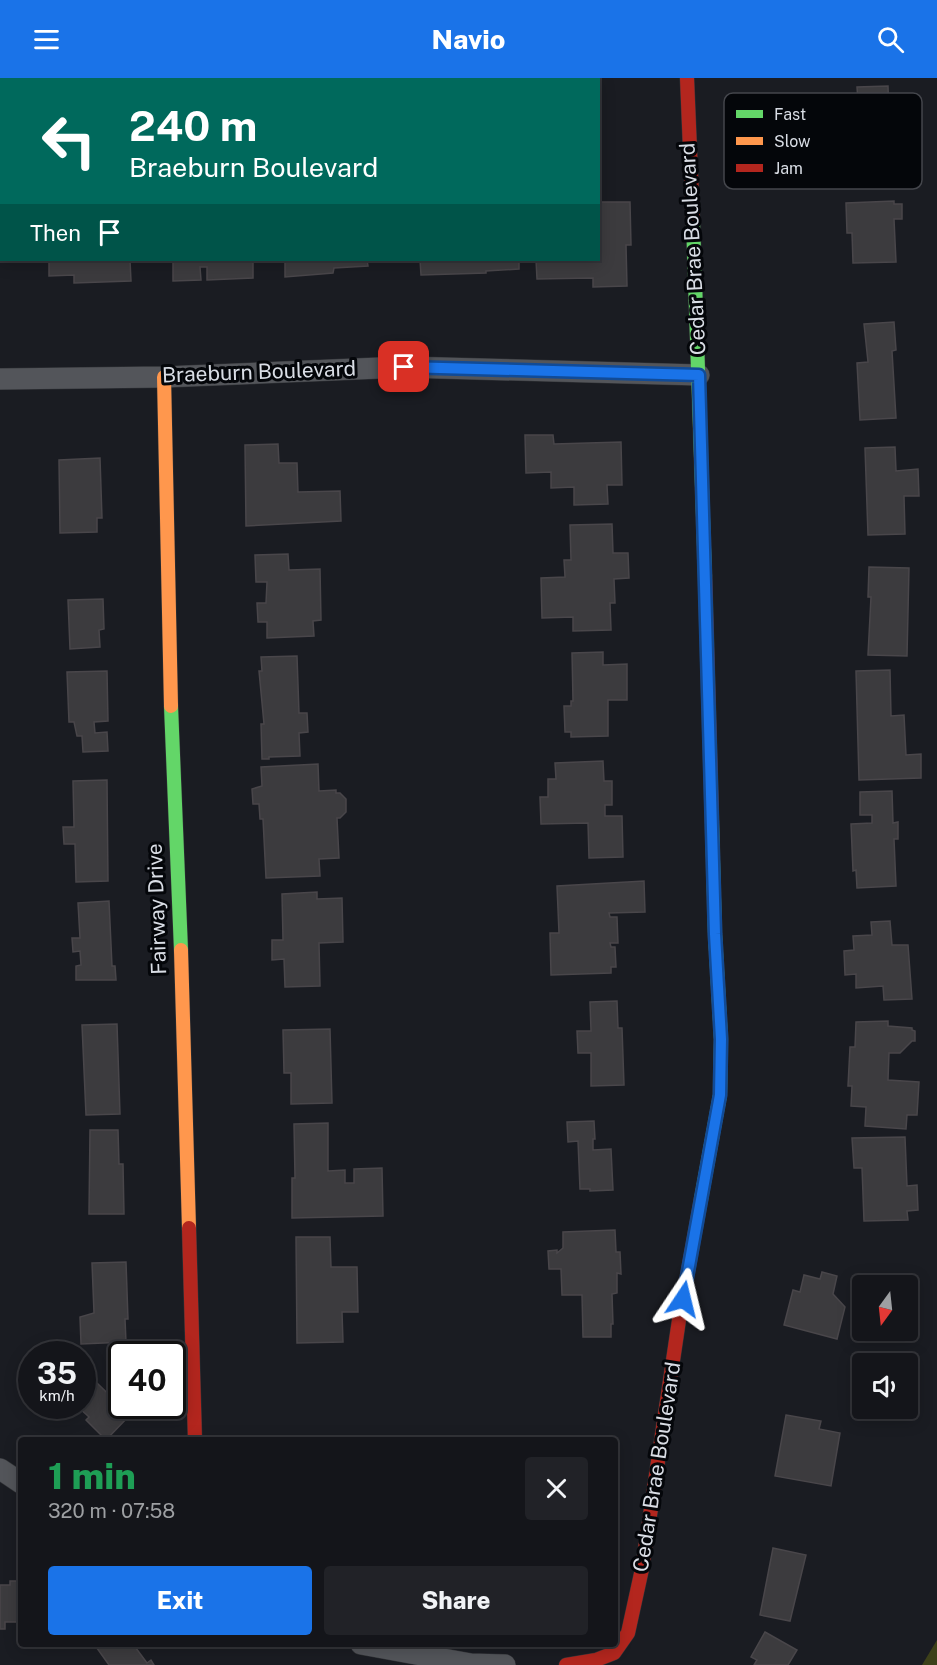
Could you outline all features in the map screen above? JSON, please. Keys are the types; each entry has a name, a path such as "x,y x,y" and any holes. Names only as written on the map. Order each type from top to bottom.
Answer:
{"street":[{"name":"Cedar Brae Boulevard","path":"567,1665 596,1660 614,1653 628,1633 633,1615 642,1569 679,1320 720,1095 721,1039 715,934 699,375 687,78"},
{"name":"Braeburn Boulevard","path":"0,379 164,376 404,367 699,375"},
{"name":"Fairway Drive","path":"164,376 173,788 181,954 195,1437"},
{"path":"0,1469 18,1481"},
{"path":"378,1647 471,1664 505,1665"}],"green space":[{"path":"937,1640 937,1665 922,1665"}],"building":[{"path":"888,86 888,93 857,93 857,87"},
{"path":"894,201 894,204 902,204 902,219 894,219 896,262 853,263 852,233 847,233 846,203"},
{"path":"600,202 630,202 631,245 626,245 627,286 593,287 593,278 537,279 536,261 600,261"},
{"path":"49,261 130,261 131,281 74,283 74,275 49,276"},
{"path":"173,261 253,261 253,278 207,280 207,267 200,267 201,280 173,281"},
{"path":"285,261 367,261 368,266 334,268 333,273 285,277"},
{"path":"420,261 519,261 519,269 486,271 486,273 421,275"},
{"path":"894,322 896,350 892,351 896,418 860,420 857,363 868,362 864,324"},
{"path":"525,435 553,435 554,444 621,442 622,485 607,485 608,504 574,505 574,487 551,488 551,472 526,473"},
{"path":"278,444 279,463 297,463 298,492 340,491 341,521 246,526 245,445"},
{"path":"895,447 896,471 918,469 919,496 904,496 905,534 868,535 865,448"},
{"path":"100,458 102,518 97,518 97,532 60,533 59,460"},
{"path":"612,524 613,553 628,553 629,578 614,579 615,603 610,603 611,630 573,631 573,617 542,618 541,578 565,577 564,560 571,560 570,525"},
{"path":"288,554 289,570 320,569 321,620 313,621 314,636 267,638 267,622 258,622 257,603 266,603 267,582 256,582 255,555"},
{"path":"869,567 909,568 907,656 868,655 871,597 868,597"},
{"path":"103,599 104,629 99,630 100,647 70,649 68,600"},
{"path":"603,652 603,665 627,664 627,700 608,700 608,736 571,737 571,732 565,732 564,706 571,706 571,701 573,701 572,653"},
{"path":"297,656 299,713 307,713 308,732 299,733 300,756 262,759 261,724 264,724 259,671 262,671 261,657"},
{"path":"890,670 891,716 904,715 906,755 921,754 921,778 859,780 856,671"},
{"path":"107,671 108,721 94,722 95,733 107,732 108,751 83,752 82,736 77,736 74,722 69,722 67,672"},
{"path":"603,761 604,781 612,781 612,805 605,805 605,816 622,816 623,857 589,858 588,823 541,824 540,797 548,797 548,779 556,779 555,763"},
{"path":"318,764 319,791 336,790 336,793 340,793 346,799 346,812 337,818 339,858 319,859 320,876 266,878 263,819 260,819 259,804 253,804 252,789 262,786 261,767"},
{"path":"107,780 108,881 76,882 75,844 64,844 63,827 74,827 73,781"},
{"path":"892,791 893,823 898,822 898,839 894,839 896,886 857,888 856,870 853,871 851,824 872,823 872,815 860,815 860,792"},
{"path":"644,881 645,912 609,913 610,917 617,917 618,943 610,943 611,947 615,947 616,967 611,967 611,973 551,975 550,933 559,933 557,886"},
{"path":"317,892 317,899 342,898 343,942 319,943 320,986 285,987 284,959 272,960 272,940 283,940 282,894"},
{"path":"109,901 112,966 115,966 116,980 76,980 76,966 81,965 80,951 73,952 72,938 80,938 78,903"},
{"path":"890,921 892,945 908,945 912,999 884,1000 883,986 856,988 856,974 845,975 844,951 854,950 853,936 872,935 871,922"},
{"path":"617,1001 618,1028 622,1028 624,1085 591,1086 591,1053 578,1053 577,1031 591,1031 590,1002"},
{"path":"888,1021 888,1026 912,1028 915,1031 915,1041 912,1041 900,1053 889,1053 888,1080 919,1082 917,1115 907,1115 906,1129 865,1126 866,1107 851,1106 852,1086 848,1086 850,1047 855,1047 856,1022"},
{"path":"117,1024 120,1114 86,1115 82,1025"},
{"path":"330,1029 332,1103 291,1104 291,1073 284,1073 283,1030"},
{"path":"594,1121 593,1150 611,1149 613,1190 580,1189 578,1141 568,1142 567,1122"},
{"path":"328,1123 328,1171 345,1170 345,1183 354,1183 354,1169 382,1168 383,1216 292,1218 292,1178 295,1178 294,1124"},
{"path":"90,1130 118,1130 119,1164 123,1164 124,1214 89,1214"},
{"path":"905,1137 907,1186 917,1185 918,1210 907,1211 908,1220 864,1221 862,1168 854,1168 852,1138"},
{"path":"615,1230 616,1252 620,1252 621,1274 617,1273 617,1293 612,1294 611,1337 583,1337 582,1295 562,1295 561,1269 549,1269 548,1251 557,1250 557,1253 563,1248 563,1232"},
{"path":"296,1237 330,1237 331,1267 357,1267 358,1312 342,1312 343,1342 297,1343"},
{"path":"126,1262 128,1319 125,1319 126,1341 96,1343 96,1341 81,1341 80,1317 94,1313 92,1263"},
{"path":"822,1272 837,1276 833,1294 845,1307 837,1339 784,1325 793,1290 800,1292 804,1275 820,1279"},
{"path":"97,1383 108,1394 108,1419 126,1419 109,1437 103,1437 86,1420 96,1419"},
{"path":"786,1415 821,1421 819,1429 840,1433 831,1486 775,1476"},
{"path":"773,1548 806,1555 790,1621 760,1615"},
{"path":"10,1581 18,1581 18,1622 5,1622 5,1629 0,1629 0,1585 10,1585"},
{"path":"765,1632 797,1650 788,1665 754,1665 757,1660 751,1657"},
{"path":"96,1647 135,1647 147,1663 151,1660 154,1665 109,1665"}],"traffic: fast":[{"path":"693,222 705,576"},
{"path":"171,706 181,950"},
{"path":"701,1199 720,1095 721,1039 712,822"}],"traffic: slow":[{"path":"164,377 171,706"},
{"path":"181,950 189,1228"}],"traffic: jam":[{"path":"687,78 693,222"},
{"path":"705,576 712,822"},
{"path":"566,1665 596,1660 614,1653 628,1633 642,1569 679,1320 701,1199"},
{"path":"189,1228 195,1437"}],"route":[{"path":"404,367 699,375 715,934 721,1039 720,1095 683,1299"}]}
